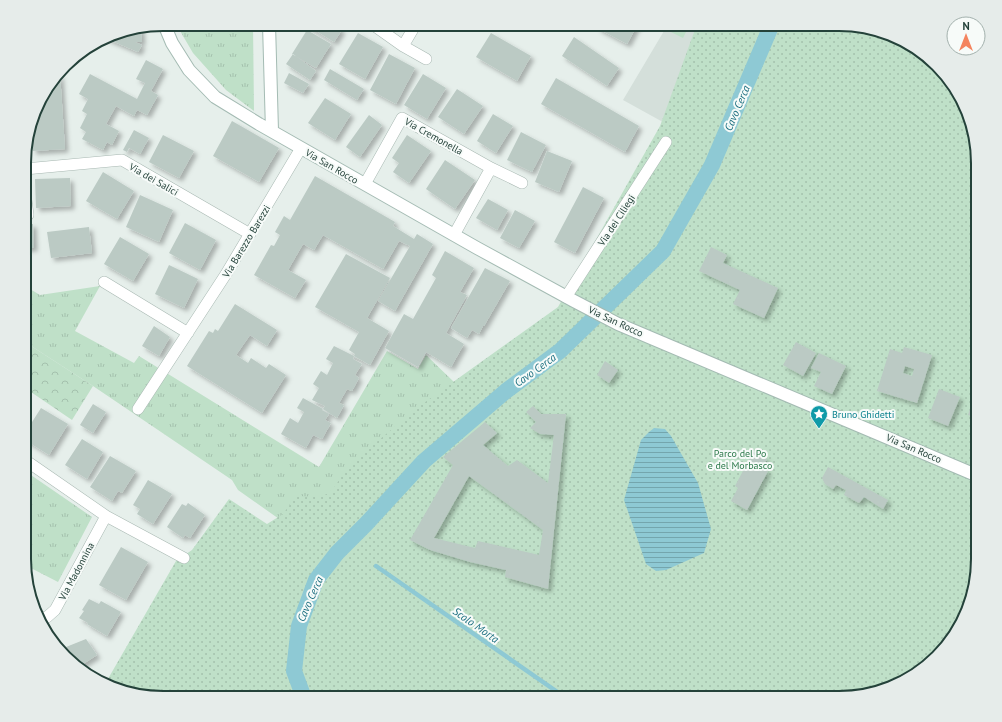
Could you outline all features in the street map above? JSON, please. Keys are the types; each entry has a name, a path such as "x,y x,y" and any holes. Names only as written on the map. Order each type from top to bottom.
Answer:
{"main road":[{"name":"Via San Rocco","path":"167,31 172,43 190,70 214,97 272,132 570,299 618,324 971,473"},
{"path":"269,31 272,132"}],"street":[{"path":"382,31 426,60"},
{"path":"403,46 412,31"},
{"name":"Via Cremonella","path":"365,184 402,118 491,168 522,183"},
{"name":"Via dei Ciliegi","path":"570,299 666,142"},
{"name":"Via Barezzo Barezzi","path":"138,409 226,274 301,148"},
{"name":"Via dei Salici","path":"31,168 122,160 250,234"},
{"path":"454,235 491,168"},
{"path":"104,282 188,333"},
{"path":"31,464 106,516 184,558"},
{"name":"Via Madonnina","path":"45,617 55,610 106,516"}],"shaded area":[{"path":"664,31 741,31 690,137 623,100"}],"green space":[{"path":"180,31 253,31 254,111 226,90 193,53"},
{"path":"669,31 686,31 683,38"},
{"name":"Parco del Po e del Morbasco","path":"694,31 848,31 873,35 890,41 919,58 944,83 957,105 967,129 971,154 971,568 967,593 961,610 944,639 932,652 912,669 897,677 881,684 848,691 154,691 121,684 108,678 176,561 192,550 229,499 267,524 283,514 296,496 323,497 333,489 350,464 421,405 558,307 660,126"},
{"path":"100,286 75,331 134,363 139,356 319,467 387,351 418,369 426,355 454,382 299,533 238,490 232,480 31,346 31,290 40,295"},
{"path":"31,346 93,386 72,420 31,392"},
{"path":"31,475 92,517 58,582 31,568"}],"water":[{"path":"654,428 665,429 671,436 698,483 711,529 704,553 666,570 656,571 646,564 624,500 641,440"}],"building":[{"path":"306,31 331,44 316,68 292,54"},
{"path":"316,31 341,31 334,42"},
{"path":"603,31 634,31 627,44"},
{"path":"141,33 142,42 135,42 142,45 138,52 112,41 129,35"},
{"path":"358,33 383,47 365,79 339,64"},
{"path":"491,33 531,56 517,81 476,57"},
{"path":"574,37 619,68 607,86 562,56"},
{"path":"293,54 316,71 310,80 286,64"},
{"path":"389,54 415,68 396,104 370,90"},
{"path":"146,60 163,69 151,91 158,95 147,115 137,110 134,116 116,106 106,124 119,131 112,145 107,142 103,150 82,139 86,132 80,128 87,114 82,111 88,99 79,94 90,74 137,99 145,83 136,79"},
{"path":"330,69 364,89 357,100 324,80"},
{"path":"289,73 309,84 303,93 284,83"},
{"path":"423,74 446,88 427,119 404,105"},
{"path":"556,78 639,126 625,152 541,104"},
{"path":"60,80 65,149 33,151 32,144 35,129 41,112 53,90"},
{"path":"457,89 483,106 464,134 438,117"},
{"path":"325,98 351,114 335,140 308,123"},
{"path":"493,114 513,126 496,153 477,141"},
{"path":"369,115 382,125 360,157 346,147"},
{"path":"232,121 279,148 259,182 213,156"},
{"path":"134,130 149,138 140,154 129,148 127,152 123,150"},
{"path":"521,132 546,145 532,172 507,160"},
{"path":"163,135 194,151 179,178 149,162"},
{"path":"407,135 431,151 409,183 393,172 399,163 392,158"},
{"path":"547,151 572,161 559,192 535,182"},
{"path":"445,160 475,180 455,209 426,189"},
{"path":"103,172 134,191 117,219 86,201"},
{"path":"315,176 395,222 393,226 414,239 417,234 433,244 395,311 378,301 410,246 399,241 383,269 323,235 314,250 303,244 288,270 306,280 295,298 254,275 271,245 274,246 280,235 275,232 284,216 290,220"},
{"path":"70,178 71,206 36,208 35,179"},
{"path":"583,187 604,198 575,253 554,242"},
{"path":"140,195 173,210 159,242 126,227"},
{"path":"488,199 508,210 497,230 476,218"},
{"path":"515,210 535,221 519,248 500,238"},
{"path":"185,223 216,240 200,270 169,253"},
{"path":"31,224 33,224 34,248 31,248"},
{"path":"89,227 92,253 51,258 47,232"},
{"path":"120,237 149,254 133,281 104,264"},
{"path":"711,247 727,255 723,263 778,288 764,318 733,304 740,290 699,271"},
{"path":"445,251 474,268 460,292 467,295 446,333 464,344 451,367 426,352 418,367 385,348 404,314 413,319 436,278 432,275"},
{"path":"346,254 390,278 367,318 389,331 370,365 354,356 355,354 349,350 359,332 315,307"},
{"path":"169,265 198,279 184,308 155,294"},
{"path":"485,268 510,281 479,334 472,330 467,338 451,328"},
{"path":"235,304 277,330 267,346 250,335 236,355 248,363 251,358 266,368 269,364 286,375 262,413 187,366 209,331 213,333 215,329 218,331"},
{"path":"154,326 170,337 159,356 142,346"},
{"path":"796,342 816,353 803,376 783,365"},
{"path":"334,346 354,356 353,359 362,364 355,375 359,378 352,391 347,389 339,403 344,405 337,418 323,409 325,406 312,400 319,388 313,384 321,371 327,375 333,363 326,359"},
{"path":"904,347 932,355 917,403 877,391 890,349 902,353","holes":["905,366 914,369 912,376 903,373"]},
{"path":"819,353 846,366 832,394 814,386 821,372 811,368"},
{"path":"605,361 618,370 609,383 597,375"},
{"path":"939,389 960,397 948,426 928,418"},
{"path":"303,398 329,414 325,420 331,423 322,439 313,435 306,448 281,434 290,418 298,423 304,412 297,408"},
{"path":"93,404 106,412 93,433 80,425"},
{"path":"533,406 541,414 566,414 548,589 505,577 506,570 470,562 430,550 410,540 453,465 443,457 485,422 497,433 483,445 508,466 517,460 548,483 554,435 540,434 530,428 536,422 526,412","holes":["469,476 543,530 539,555 478,541 475,548 434,538"]},
{"path":"971,406 971,416 968,415"},
{"path":"41,408 68,424 49,455 31,444 31,424"},
{"path":"82,439 103,452 87,479 65,465"},
{"path":"753,452 767,459 762,468 768,471 747,510 731,501 738,488 735,486"},
{"path":"110,456 136,471 122,493 118,491 112,501 90,487"},
{"path":"828,467 888,500 883,509 864,497 859,503 844,495 846,490 836,485 833,489 825,484 822,478"},
{"path":"148,480 172,494 153,524 137,514 140,509 133,505"},
{"path":"188,503 205,515 190,538 185,535 183,538 167,527 182,504 186,506"},
{"path":"121,547 148,562 126,600 99,585"},
{"path":"89,599 99,604 101,601 121,612 107,636 79,618"},
{"path":"86,639 97,655 83,664 65,647"}],"waterway":[{"name":"Cavo Cerca","path":"301,691 294,671 299,626 316,580 337,553 424,461 506,391 560,351 663,251 712,165 769,31"},
{"name":"Scolo Morta","path":"376,566 556,691"}],"place":[{"name":"Bruno Ghidetti","path":"819,429"}]}
